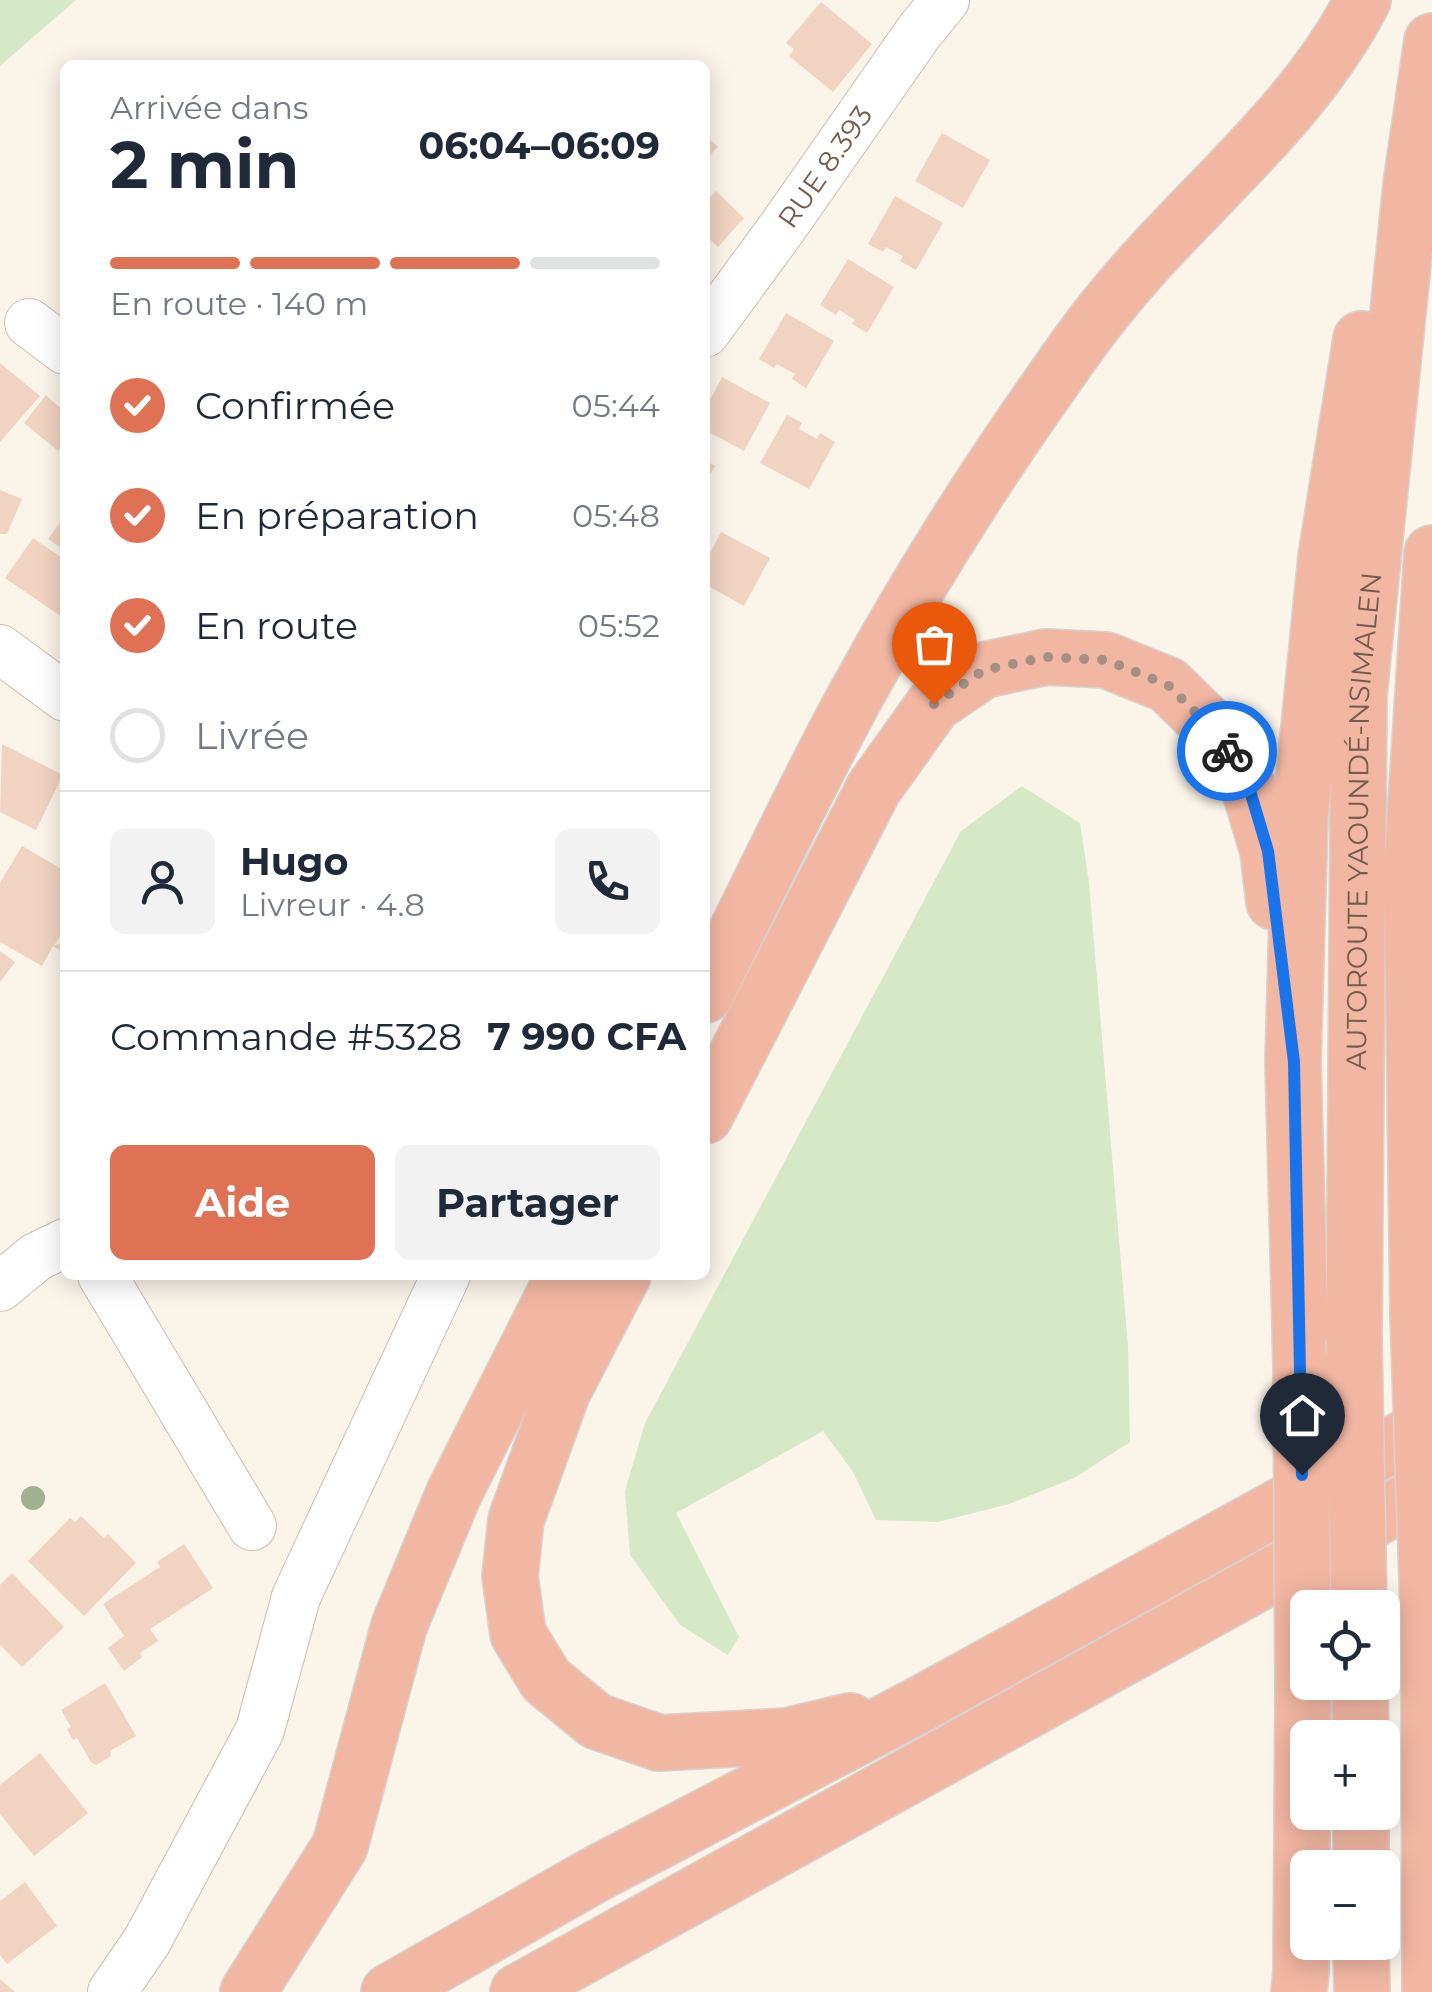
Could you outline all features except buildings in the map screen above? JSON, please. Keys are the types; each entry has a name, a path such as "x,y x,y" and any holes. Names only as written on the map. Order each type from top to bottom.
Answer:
{"highway":[{"path":"710,985 854,699 989,472 1106,307 1281,121 1346,32 1363,0"},
{"name":"AUTOROUTE YAOUNDÉ-NSIMALEN","path":"1359,1590 1354,1339 1359,695 1411,184 1432,41"},
{"path":"1301,1985 1301,1365 1294,1062 1300,816 1326,557 1366,308 1411,184"},
{"name":"AUTOROUTE YAOUNDÉ-NSIMALEN","path":"1430,1992 1429,1638 1418,1315 1412,866 1432,553"},
{"path":"710,1106 874,788 934,704 984,670 1046,657 1106,660 1168,685 1217,734 1250,791 1268,851 1294,1062"},
{"path":"248,1992 340,1846 399,1626 454,1493 561,1280"},
{"path":"620,1280 562,1394 516,1520 510,1576 518,1634 546,1680 596,1721 659,1743 787,1736 917,1706"},
{"path":"388,1992 596,1874 917,1706 1432,1423"},
{"path":"518,1992 1392,1509 1432,1491"},
{"path":"1362,1960 1362,1992"}],"street":[{"name":"RUE 8.393","path":"710,325 918,32 945,0"},
{"path":"0,649 60,692"},
{"path":"0,1287 36,1257 60,1245"},
{"path":"105,1280 252,1526"},
{"path":"112,1992 147,1941 260,1730 296,1598 444,1280"}],"green space":[{"path":"0,0 76,0 0,66"},
{"path":"1022,786 1080,823 1089,883 1128,1346 1130,1442 1074,1478 1009,1504 938,1522 876,1520 853,1472 823,1431 676,1513 739,1637 728,1655 680,1625 630,1555 625,1491 645,1423 961,831"}],"way so far":[{"path":"934,704 984,670 1046,657 1106,660 1168,685 1217,734 1227,751"}],"route":[{"path":"1227,751 1250,791 1268,851 1294,1062 1302,1475"}]}
